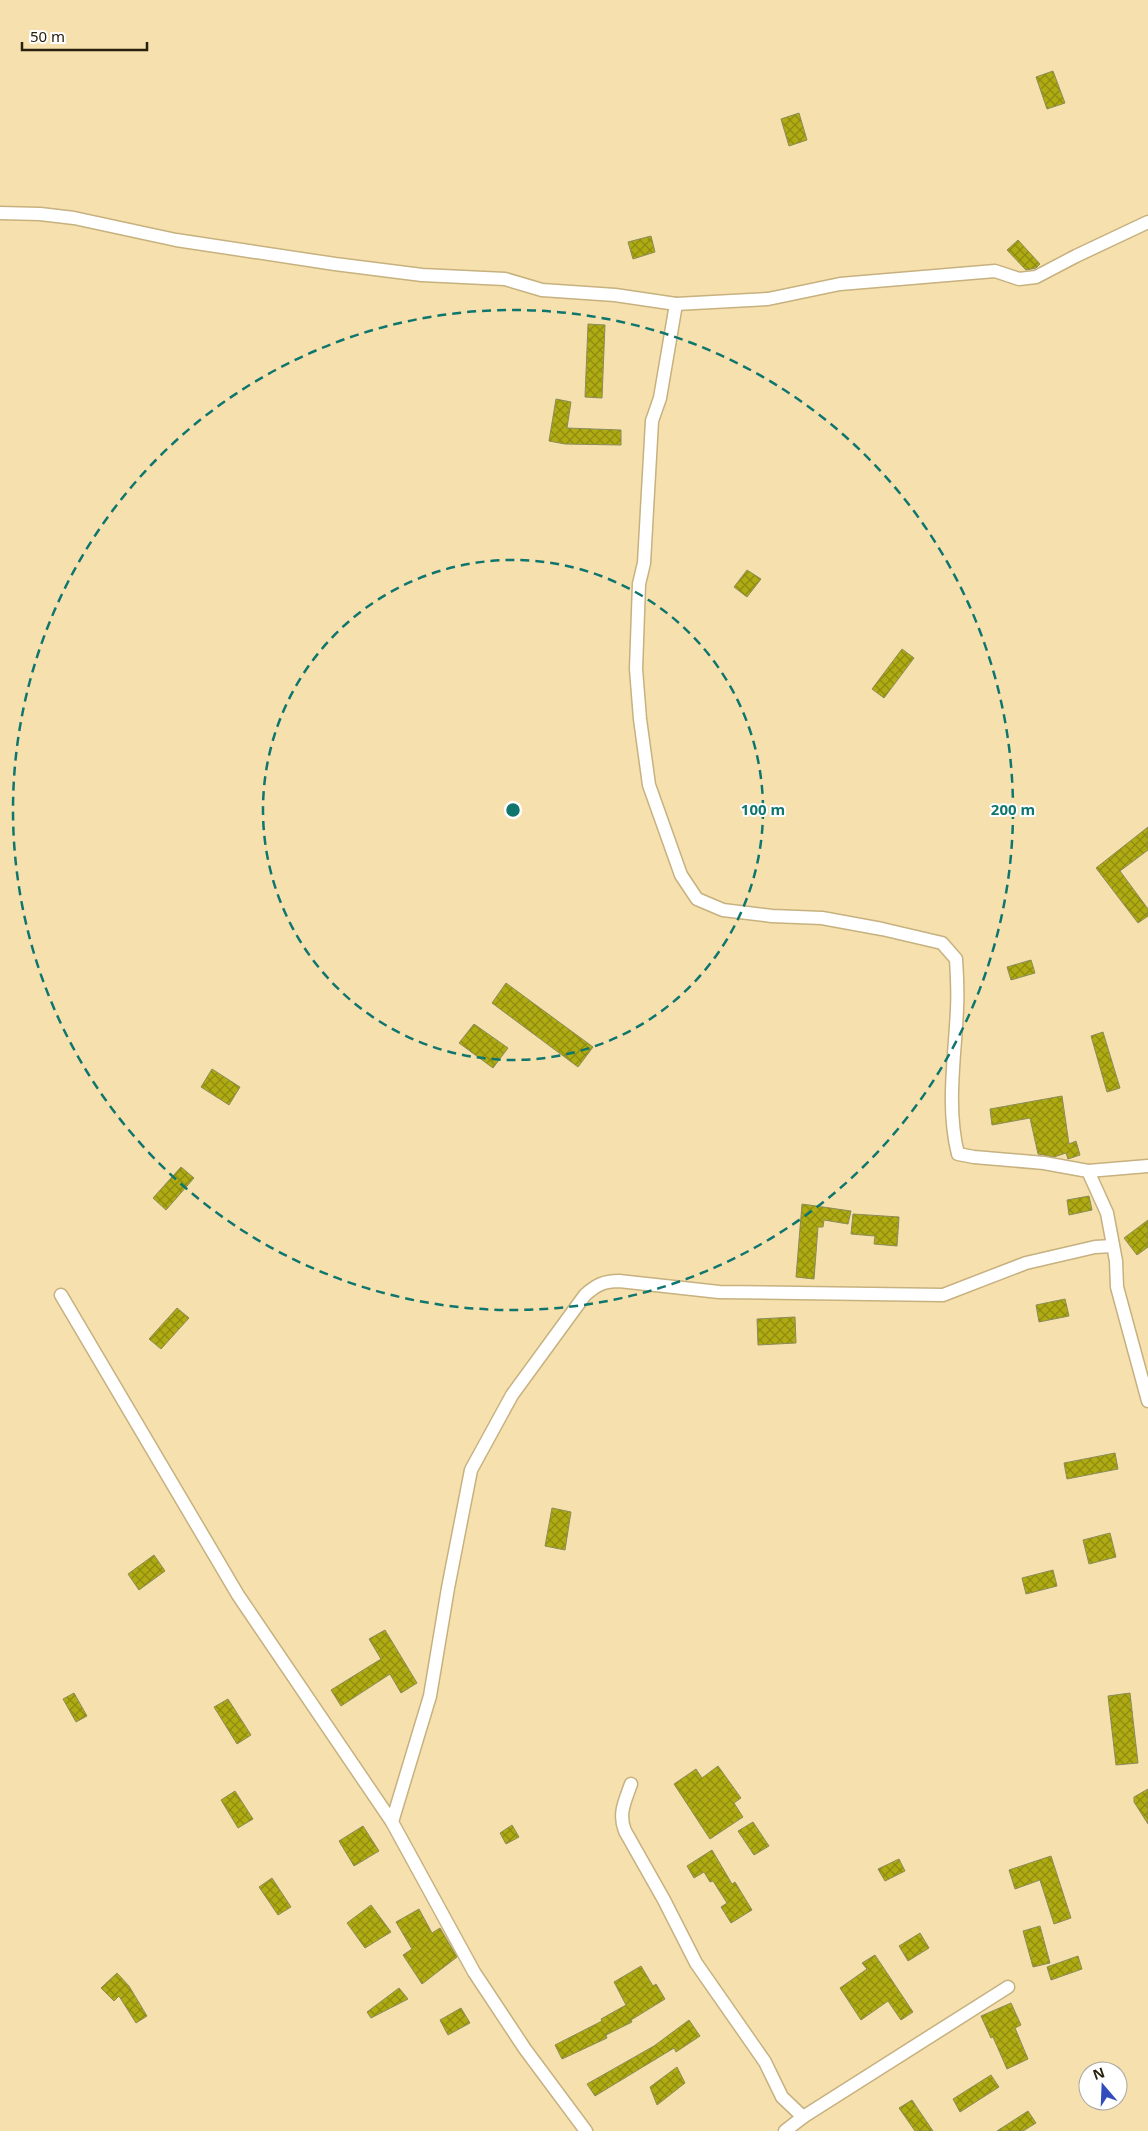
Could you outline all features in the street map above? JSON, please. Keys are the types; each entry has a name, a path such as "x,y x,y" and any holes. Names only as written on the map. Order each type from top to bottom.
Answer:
{"street":[{"path":"0,213 40,214 74,218 176,240 335,264 422,275 505,279 542,290 616,295 676,304 768,299 840,284 995,272 1019,279 1036,277 1148,222"},
{"path":"676,304 660,398 652,421 644,563 639,584 636,669 640,719 649,785 681,875 697,899 723,910 772,916 822,918 942,943 956,959 957,1007 952,1068 953,1132 958,1154 974,1158 1044,1163 1088,1170 1148,1166"},
{"path":"1088,1170 1107,1213 1116,1261 1117,1287 1148,1402"},
{"path":"392,1822 430,1696 470,1470 512,1395 585,1295 594,1286 604,1281 619,1281 719,1292 943,1295 1026,1263 1096,1247 1113,1246"},
{"path":"61,1295 238,1595 392,1822 474,1972 525,2048 586,2131"},
{"path":"631,1784 621,1814 621,1821 626,1831 696,1963 765,2062 782,2097 802,2118"},
{"path":"785,2131 802,2118 1008,1987"}],"building":[{"path":"1053,71 1065,103 1047,109 1036,77"},
{"path":"799,113 807,140 789,146 781,119"},
{"path":"651,236 655,252 633,259 628,242"},
{"path":"1018,240 1040,264 1036,268 1026,270 1007,250"},
{"path":"588,324 605,325 602,398 585,397"},
{"path":"556,399 571,402 567,428 621,430 621,445 565,444 549,441"},
{"path":"747,570 761,579 747,597 734,587"},
{"path":"902,649 914,658 884,698 872,689"},
{"path":"1148,827 1148,850 1120,871 1148,909 1148,916 1138,923 1096,868"},
{"path":"1031,960 1035,973 1011,980 1007,967"},
{"path":"506,983 593,1047 578,1067 492,1003"},
{"path":"474,1024 508,1048 493,1068 459,1043"},
{"path":"1103,1032 1120,1088 1107,1092 1091,1036"},
{"path":"212,1069 240,1087 229,1105 201,1087"},
{"path":"1062,1096 1069,1144 1076,1141 1080,1155 1068,1159 1066,1153 1054,1157 1038,1154 1030,1118 992,1125 990,1109"},
{"path":"181,1167 194,1178 166,1210 153,1198"},
{"path":"1089,1196 1092,1210 1069,1215 1067,1200"},
{"path":"802,1204 851,1211 848,1224 824,1220 823,1227 818,1227 814,1279 796,1277"},
{"path":"853,1214 899,1217 897,1246 874,1244 875,1236 851,1234"},
{"path":"1148,1220 1148,1247 1137,1255 1124,1238"},
{"path":"1065,1299 1069,1316 1039,1322 1036,1305"},
{"path":"177,1308 189,1318 161,1349 149,1339"},
{"path":"795,1317 796,1343 758,1345 757,1319"},
{"path":"1115,1453 1118,1469 1067,1479 1064,1463"},
{"path":"552,1508 571,1512 565,1550 545,1546"},
{"path":"1110,1533 1116,1557 1089,1564 1083,1540"},
{"path":"154,1555 165,1571 139,1590 128,1574"},
{"path":"1053,1570 1057,1586 1026,1594 1022,1578"},
{"path":"385,1630 417,1683 401,1693 390,1674 341,1706 331,1690 381,1659 369,1639"},
{"path":"74,1693 87,1716 76,1722 63,1699"},
{"path":"1130,1693 1138,1763 1116,1765 1108,1696"},
{"path":"228,1699 251,1735 237,1744 214,1707"},
{"path":"718,1766 741,1798 734,1803 743,1817 710,1839 674,1784 696,1769 702,1778"},
{"path":"1148,1789 1148,1824 1134,1802 1134,1797"},
{"path":"235,1791 253,1819 238,1828 221,1800"},
{"path":"753,1822 769,1846 754,1855 738,1831"},
{"path":"512,1825 519,1837 506,1844 500,1833"},
{"path":"363,1826 379,1851 354,1866 339,1841"},
{"path":"712,1850 732,1884 735,1882 752,1910 731,1923 721,1907 727,1903 713,1881 710,1882 704,1872 694,1878 687,1866"},
{"path":"1051,1856 1071,1918 1054,1924 1040,1880 1015,1889 1009,1870"},
{"path":"899,1859 905,1871 885,1881 878,1869"},
{"path":"272,1878 291,1907 278,1915 259,1887"},
{"path":"371,1905 391,1932 365,1948 347,1923"},
{"path":"419,1909 432,1933 440,1928 457,1957 422,1984 403,1955 412,1949 396,1922"},
{"path":"1040,1926 1050,1963 1033,1967 1023,1931"},
{"path":"920,1933 929,1948 908,1961 899,1946"},
{"path":"875,1955 913,2012 901,2020 888,2001 861,2020 840,1988 867,1969 862,1963"},
{"path":"1078,1956 1082,1969 1051,1980 1047,1967"},
{"path":"641,1966 653,1986 656,1984 665,1999 631,2020 632,2022 606,2035 607,2038 562,2059 555,2045 602,2021 601,2019 626,2005 614,1982"},
{"path":"117,1973 129,1986 147,2016 136,2023 119,1996 114,2001 101,1988"},
{"path":"399,1988 408,1999 371,2018 367,2012"},
{"path":"1011,2003 1021,2025 1015,2028 1028,2059 1007,2069 993,2037 991,2038 981,2016"},
{"path":"461,2008 470,2023 448,2035 440,2020"},
{"path":"689,2020 700,2036 676,2052 674,2048 595,2096 587,2084 654,2046"},
{"path":"677,2067 685,2083 657,2105 650,2087"},
{"path":"991,2075 999,2087 960,2112 953,2099"},
{"path":"912,2100 933,2131 915,2131 899,2108"},
{"path":"1028,2111 1036,2123 1023,2131 997,2131"}]}
